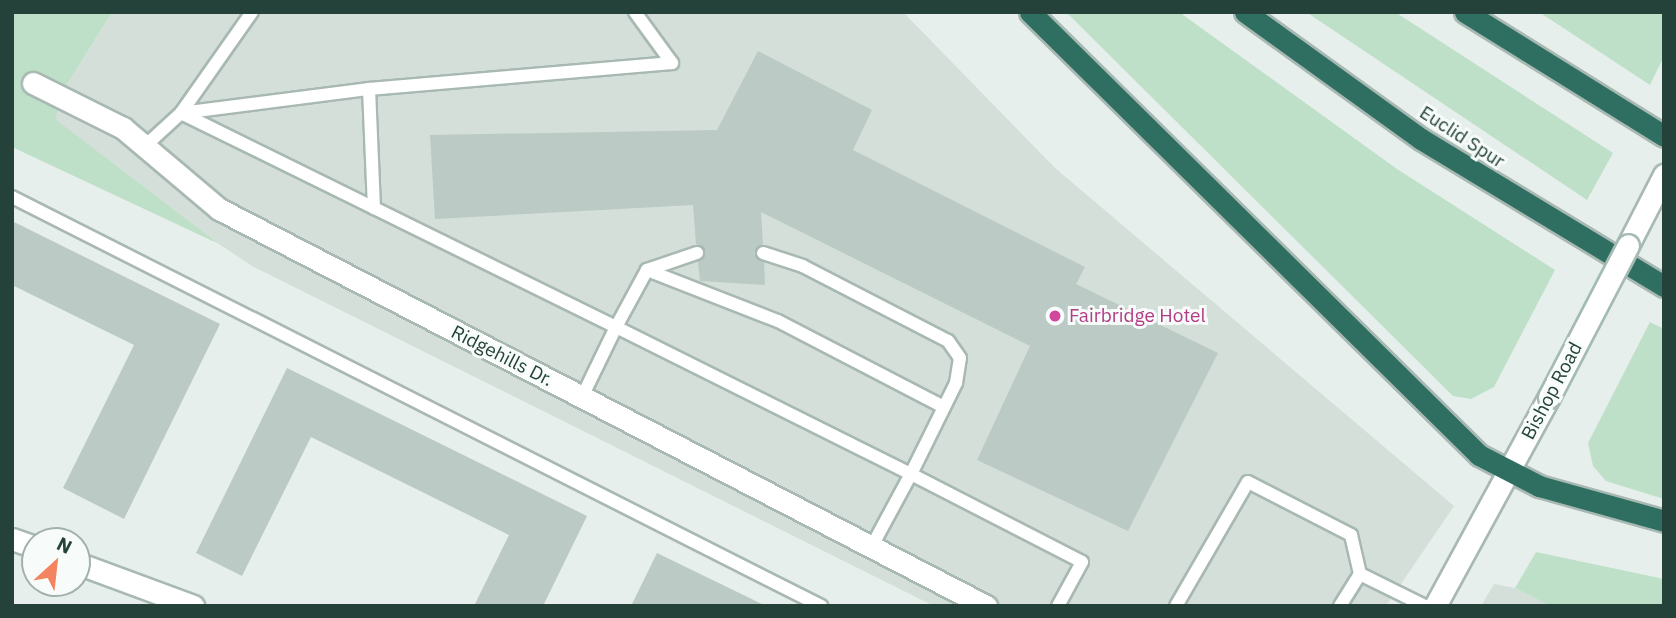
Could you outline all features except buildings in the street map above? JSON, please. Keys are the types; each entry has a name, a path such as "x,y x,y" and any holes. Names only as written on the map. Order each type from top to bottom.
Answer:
{"highway":[{"path":"1030,12 1447,425 1508,474 1664,521"},
{"name":"Euclid Spur","path":"1245,12 1421,139 1664,286"},
{"path":"1465,12 1664,136"}],"street":[{"name":"Ridgehills Dr.","path":"33,83 145,146 219,209 986,606"},
{"name":"Bishop Road","path":"1435,606 1549,397 1664,175"},
{"path":"91,568 193,606"}],"lane":[{"path":"145,146 181,113 252,12"},
{"path":"181,113 369,89 671,63 635,12"},
{"path":"369,89 374,208"},
{"path":"181,113 911,474 1082,562 1058,606"},
{"path":"12,197 821,606"},
{"path":"582,397 646,270 697,253"},
{"path":"763,253 803,266 948,341 960,358 944,407 872,547"},
{"path":"646,270 778,321 944,407"},
{"path":"1176,606 1248,482 1351,535 1360,574 1340,606"},
{"path":"1360,574 1425,606"}],"shaded area":[{"path":"112,12 903,12 1055,168 1454,506 1386,606 934,606 252,266 219,244 54,119 68,83"},
{"path":"1494,584 1515,588 1550,606 1481,606"}],"green space":[{"path":"12,12 112,12 68,83 55,119 219,244 12,147"},
{"path":"1066,12 1179,12 1397,169 1555,270 1494,387 1471,399 1453,396"},
{"path":"1306,12 1395,12 1613,153 1587,200"},
{"path":"1539,12 1664,12 1664,56 1650,85"},
{"path":"1650,322 1664,329 1664,499 1606,481 1593,466 1588,443"},
{"path":"1536,552 1664,579 1664,606 1550,606 1515,588"}],"place":[{"name":"Fairbridge Hotel","path":"1055,316"}]}
